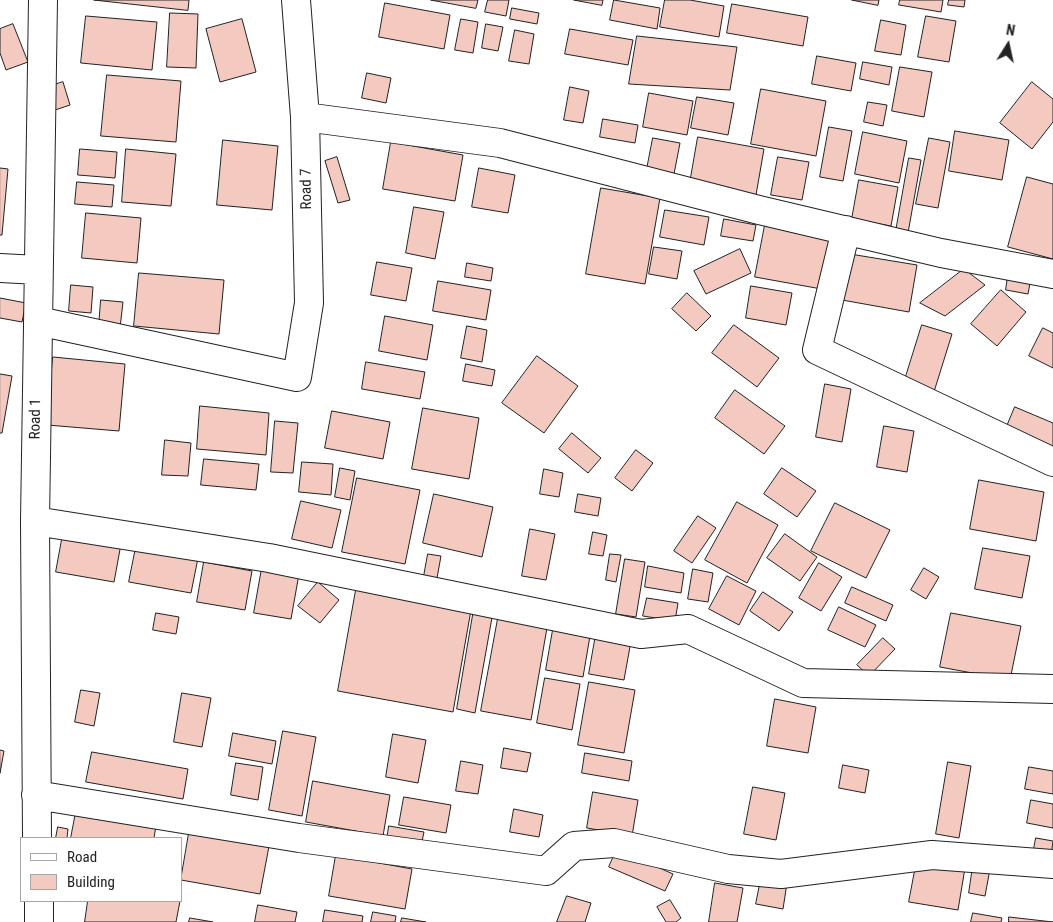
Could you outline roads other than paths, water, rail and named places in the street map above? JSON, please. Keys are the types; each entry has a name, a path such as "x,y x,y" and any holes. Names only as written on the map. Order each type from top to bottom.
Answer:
{"street":[{"name":"Road 1","path":"37,837 35,521 43,0"},
{"name":"Road 7","path":"38,321 297,377 309,304 305,117 296,0"},
{"path":"305,117 500,143 941,253 1053,274"},
{"path":"846,230 817,350 1053,462"},
{"path":"0,268 38,270"},
{"path":"35,521 269,558 641,634 688,629 803,683 1053,689"},
{"path":"36,794 299,838 546,871 574,846 614,843 728,869 781,874 932,855 1053,864"},
{"path":"39,902 39,922"}]}
